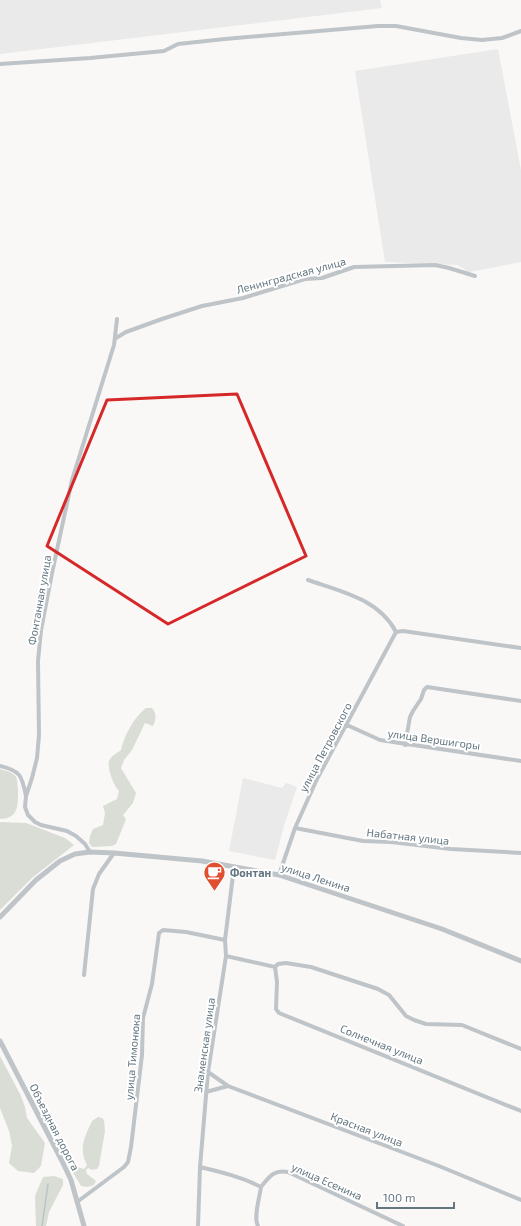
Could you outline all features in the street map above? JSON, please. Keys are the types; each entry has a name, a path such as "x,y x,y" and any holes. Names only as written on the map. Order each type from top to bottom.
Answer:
{"street":[{"path":"0,64 105,57 164,51 178,44 378,26 396,26 461,38 482,40 502,38 521,31"},
{"name":"Ленинградская улица","path":"116,338 126,332 202,306 243,298 305,279 322,278 354,267 435,265 475,276"},
{"name":"Фонтанная улица","path":"90,852 85,844 76,836 67,831 41,825 31,819 25,807 26,796 37,758 39,735 38,661 41,630 72,480 116,338 117,319"},
{"path":"308,580 349,595 378,609 391,622 396,632 521,648"},
{"name":"улица Петровского","path":"279,875 295,828 317,779 396,632"},
{"path":"405,745 412,711 421,699 424,690 427,687 521,701"},
{"name":"улица Вершигоры","path":"347,725 380,740 405,745 521,761"},
{"path":"0,766 16,772 22,778 31,782"},
{"path":"22,778 26,796"},
{"name":"Набатная улица","path":"295,828 363,840 451,849 521,853"},
{"name":"улица Ленина","path":"0,917 36,880 60,861 75,854 90,852 114,853 202,861 279,875 442,929 521,961"},
{"path":"84,975 93,889 99,874 114,853"},
{"name":"Знаменская улица","path":"198,1226 200,1167 208,1072 226,956 226,940 234,867"},
{"name":"улица Тимонюка","path":"77,1202 124,1167 128,1162 142,1055 143,1018 152,984 159,933 163,930 186,932 226,940"},
{"path":"226,956 275,967 278,964 311,967 378,989 389,995 406,1016 414,1020 430,1024 462,1025 521,1049"},
{"name":"Солнечная улица","path":"275,967 277,982 276,1009 279,1013 521,1111"},
{"name":"Объездная дорога","path":"0,1041 71,1180 84,1226"},
{"name":"Красная улица","path":"208,1072 228,1086 439,1166 521,1200"},
{"path":"206,1092 228,1086"},
{"path":"200,1167 223,1172 252,1182 261,1187 256,1216 256,1223 258,1226"},
{"name":"улица Есенина","path":"261,1187 277,1171 288,1172 403,1226"}],"highlighted area":[{"path":"237,394 306,556 168,624 47,546 107,400"}],"shaded area":[{"path":"0,0 380,0 382,8 0,54"},
{"path":"498,49 521,170 521,262 465,273 465,269 457,265 385,262 355,71"},
{"path":"146,708 152,708 155,712 153,726 145,723 132,750 124,760 121,768 136,793 133,803 123,815 126,819 116,844 112,846 92,847 89,843 93,829 103,825 105,813 103,806 117,799 119,791 111,777 109,761 121,750 124,739 130,727 137,716"},
{"path":"0,769 15,775 18,795 14,814 0,819"},
{"path":"243,778 282,788 286,783 297,787 275,860 229,851"},
{"path":"0,822 26,823 65,838 74,845 33,877 0,910"},
{"path":"0,1056 21,1096 27,1118 45,1143 41,1166 34,1173 18,1171 9,1163 12,1146 9,1131 0,1108"},
{"path":"98,1117 104,1120 105,1131 99,1166 97,1169 92,1170 88,1168 86,1170 87,1174 96,1181 94,1185 87,1187 81,1186 72,1171 73,1166 84,1169 87,1165 83,1153 84,1143 92,1121"},
{"path":"54,1176 63,1179 63,1185 49,1212 46,1226 36,1226 35,1196 43,1177"}],"waterway":[{"path":"42,1226 48,1184"}],"place":[{"name":"Фонтан","path":"214,892"}]}
